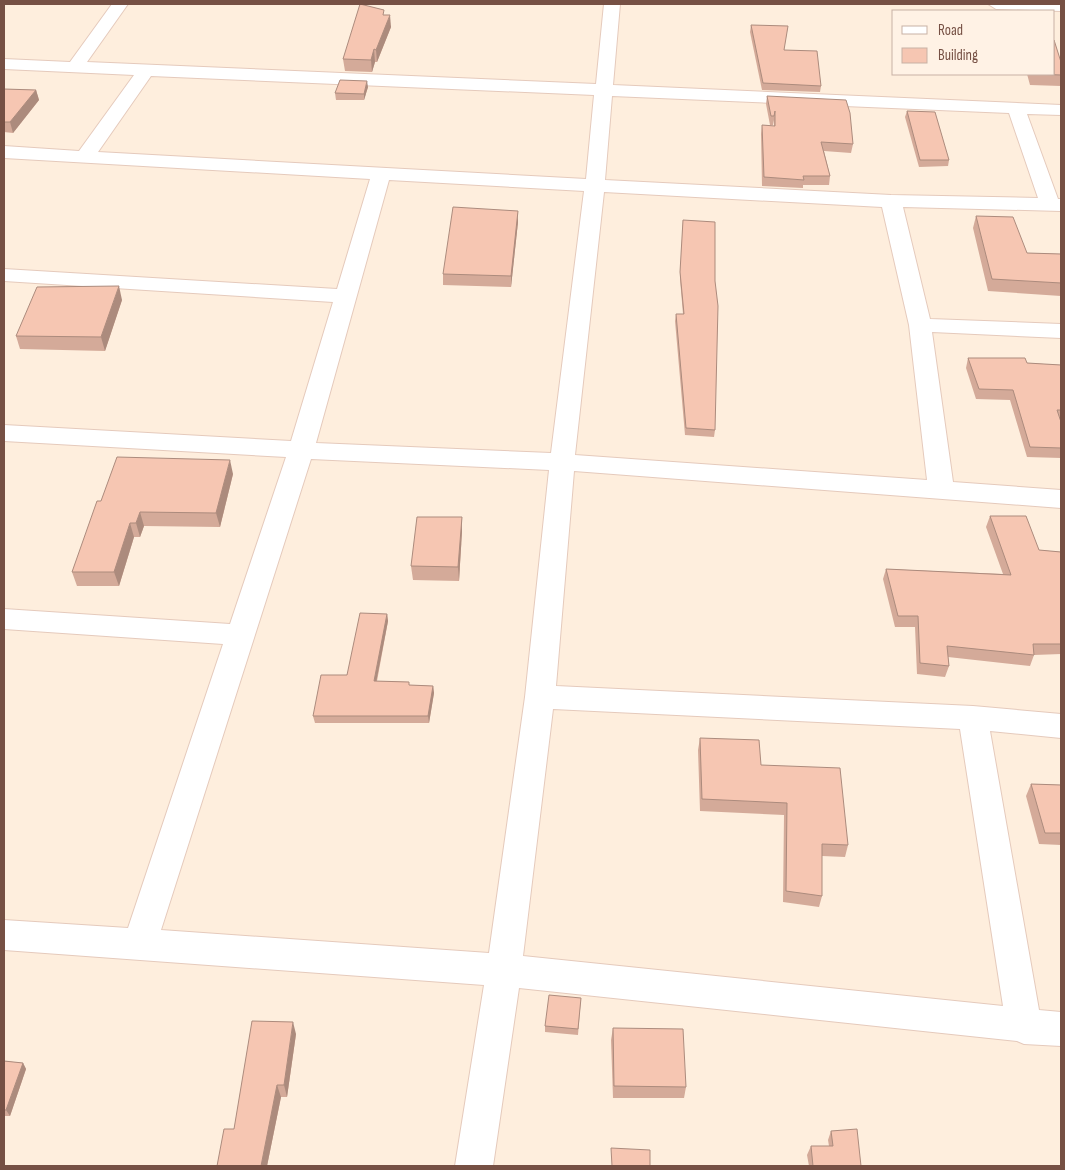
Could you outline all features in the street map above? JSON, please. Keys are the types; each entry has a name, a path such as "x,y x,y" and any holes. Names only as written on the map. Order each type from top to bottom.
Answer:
{"street":[{"path":"74,68 120,4"},
{"path":"474,1166 504,970 540,698 562,462 595,184 602,90 612,4"},
{"path":"996,4 1061,6"},
{"path":"4,64 1061,110"},
{"path":"85,156 146,70"},
{"path":"4,152 381,174 891,200 1055,205 1016,108"},
{"path":"139,946 301,450 381,174"},
{"path":"891,200 920,325 941,490"},
{"path":"4,275 347,296"},
{"path":"920,325 1061,331"},
{"path":"4,433 301,450 562,462 1061,499"},
{"path":"4,619 240,635"},
{"path":"540,698 973,718 1061,726"},
{"path":"973,718 1024,1027"},
{"path":"4,935 139,946 504,970 1061,1030"}],"building":[{"path":"360,4 384,10 383,15 390,15 376,50 374,49 371,60 343,59"},
{"path":"751,25 788,26 784,50 817,51 821,86 763,83"},
{"path":"1055,43 1061,62 1061,75 1055,75"},
{"path":"340,80 367,81 364,94 335,93"},
{"path":"4,89 36,90 10,122 4,122"},
{"path":"767,96 846,100 850,113 853,144 821,142 830,176 803,176 804,180 764,177 762,125 775,126 775,111 774,116 771,116"},
{"path":"907,111 935,112 949,160 920,160"},
{"path":"453,207 518,211 511,276 443,274"},
{"path":"976,216 1013,217 1027,253 1061,254 1061,283 992,279"},
{"path":"683,220 715,222 715,281 718,306 715,430 686,428 676,314 684,314 680,272"},
{"path":"119,286 101,337 16,336 37,287"},
{"path":"968,358 1025,358 1027,363 1061,365 1061,410 1057,410 1061,422 1061,448 1030,447 1013,390 979,389"},
{"path":"117,457 230,460 216,513 140,512 136,523 130,523 114,572 72,572 97,501 101,501"},
{"path":"990,516 1026,516 1039,550 1061,552 1061,644 1033,644 1034,655 947,646 949,666 920,663 918,616 898,616 886,569 1011,575"},
{"path":"417,517 462,517 458,567 411,566"},
{"path":"360,613 387,614 374,681 409,682 409,685 433,686 428,716 313,716 321,675 347,675"},
{"path":"700,738 759,740 761,765 840,768 848,845 822,844 822,896 786,891 787,803 702,799"},
{"path":"1031,784 1061,785 1061,833 1045,833"},
{"path":"549,995 581,998 578,1029 545,1026"},
{"path":"252,1021 293,1022 284,1085 277,1085 261,1166 217,1166 224,1129 234,1129"},
{"path":"613,1028 683,1029 686,1087 614,1086"},
{"path":"4,1061 23,1063 6,1110 4,1110"},
{"path":"857,1129 861,1166 813,1166 811,1146 833,1146 831,1131"},
{"path":"611,1148 650,1150 650,1166 612,1166"}]}
